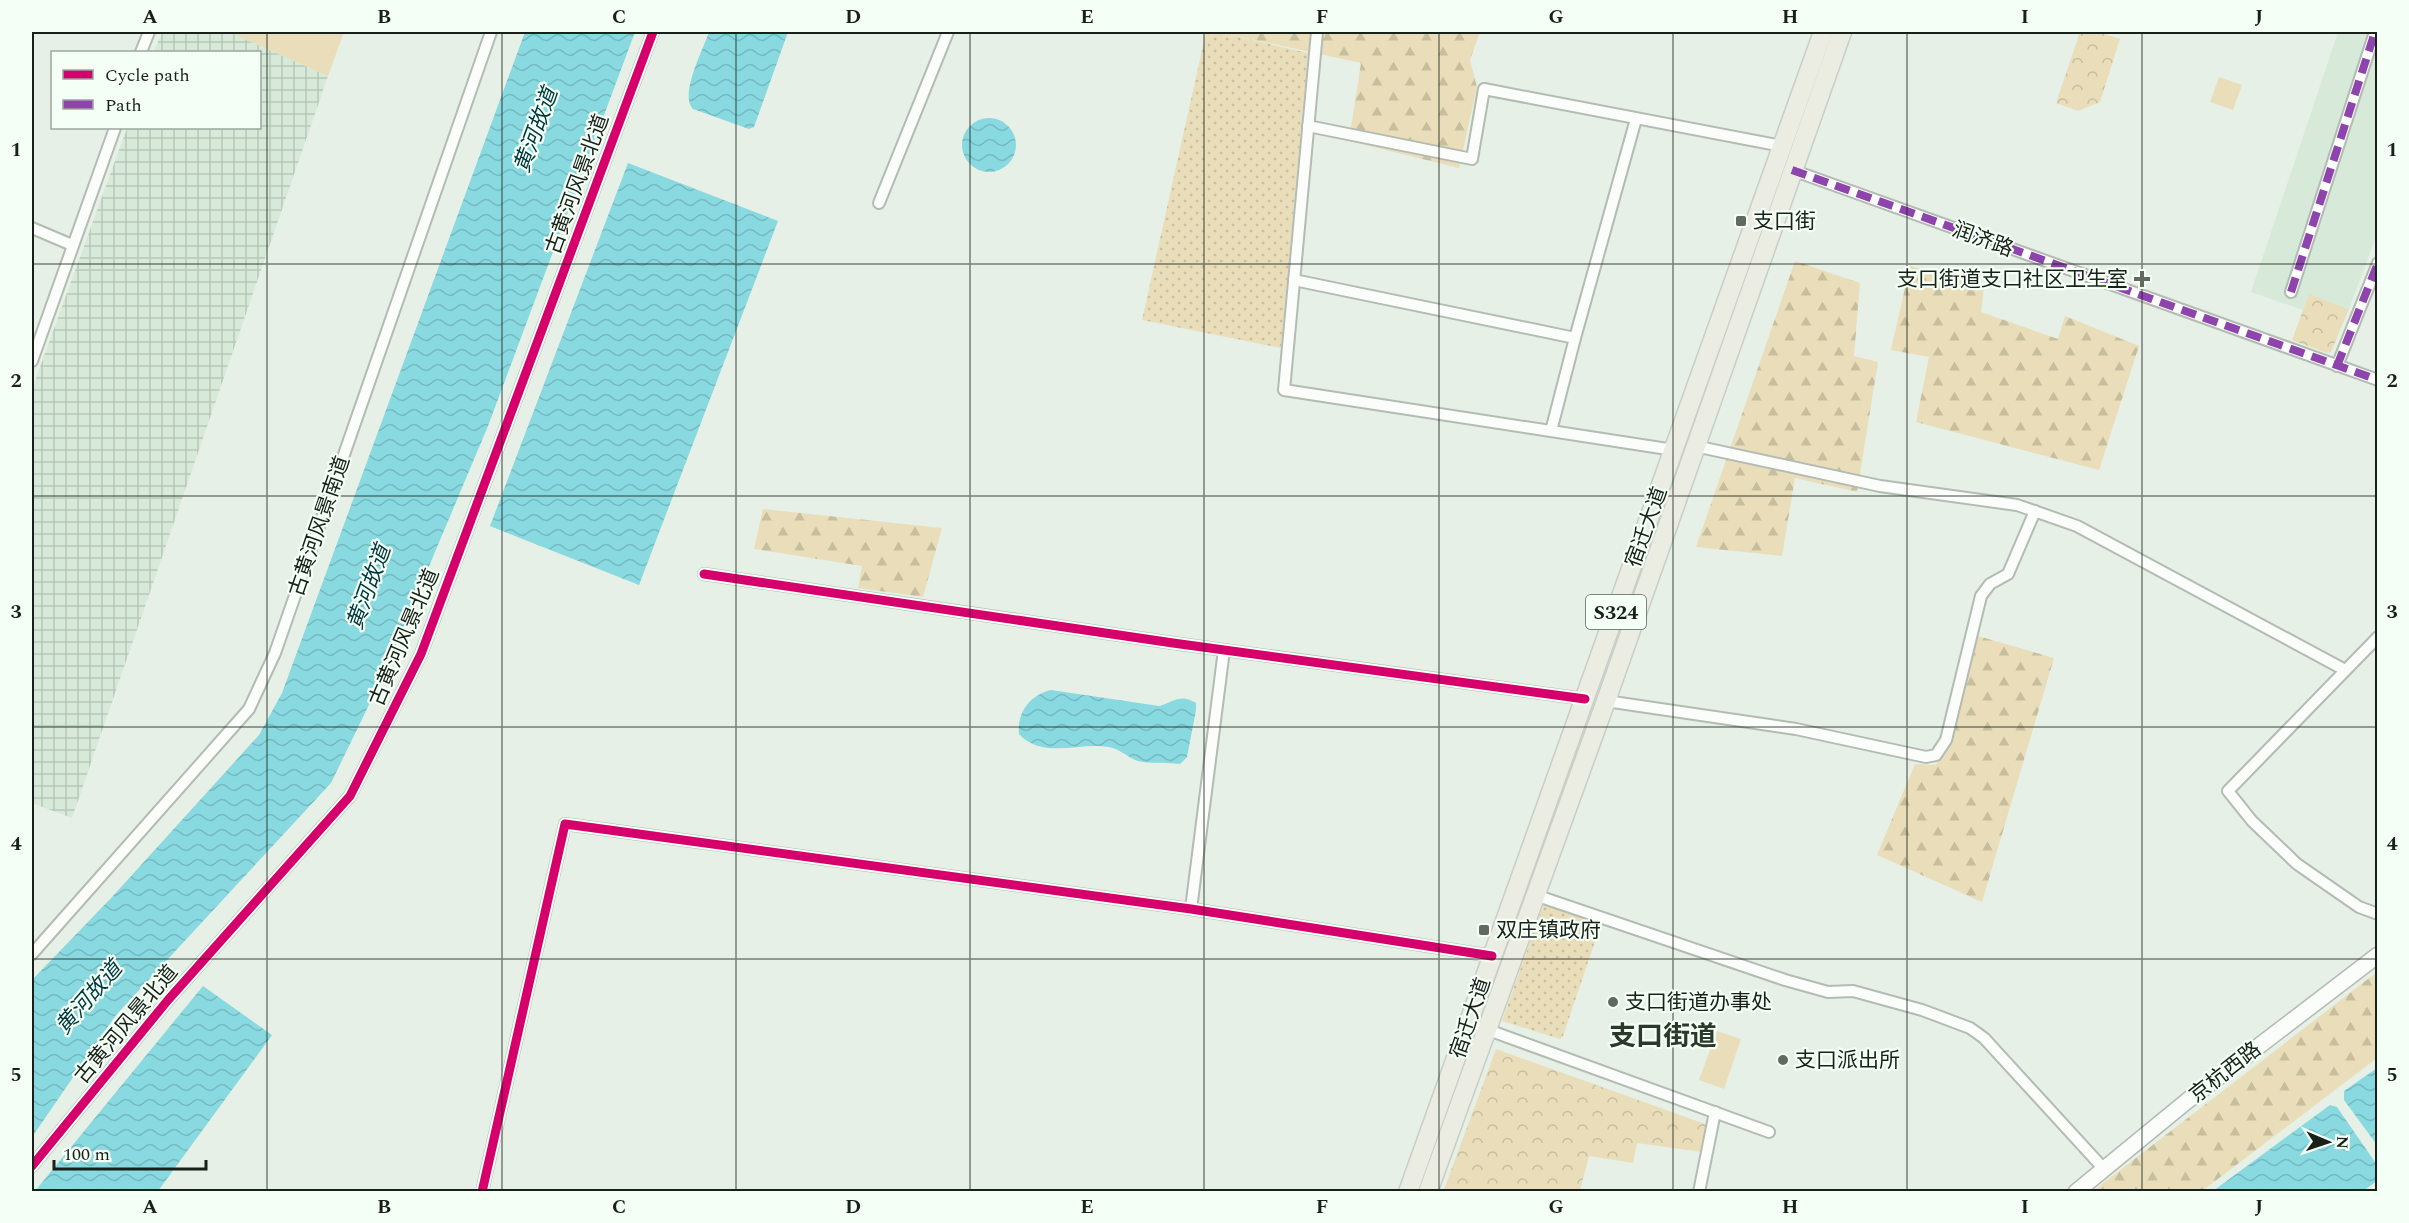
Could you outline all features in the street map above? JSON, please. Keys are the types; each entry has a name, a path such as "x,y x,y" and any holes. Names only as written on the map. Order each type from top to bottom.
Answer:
{"main road":[{"name":"宿迁大道","path":"1408,1191 1823,32"},
{"name":"宿迁大道","path":"1428,1191 1606,701 1842,32"},
{"name":"京杭西路","path":"2076,1191 2187,1101 2378,955"}],"street":[{"path":"141,51 149,32"},
{"name":"古黄河风景南道","path":"32,954 249,709 275,653 491,32"},
{"name":"古黄河风景北道","path":"32,1166 168,1000 350,796 421,654 653,32"},
{"path":"879,203 948,32"},
{"path":"1317,32 1284,390 1674,450"},
{"path":"2291,292 2375,32"},
{"path":"1308,126 1472,159 1484,89 1782,146"},
{"path":"1551,431 1636,119"},
{"path":"32,361 115,129"},
{"name":"润济路","path":"1792,170 2378,380"},
{"path":"32,228 72,245"},
{"path":"2337,366 2378,263"},
{"path":"1294,280 1575,338"},
{"path":"1695,446 1880,486 2017,505 2035,510 2077,526 2345,670"},
{"path":"1606,701 1796,729 1926,757 1936,755 1946,740 1981,596 1990,584 2008,574 2035,510"},
{"path":"704,574 1224,650 1585,699"},
{"path":"2378,637 2228,791 2252,821 2297,864 2359,907 2378,914"},
{"path":"1191,909 1224,650"},
{"path":"482,1191 565,825 1191,909 1492,956"},
{"path":"1535,896 1785,980 1828,992 1853,991 1932,1013 1970,1028 1984,1038 2104,1169"},
{"path":"1468,1023 1769,1131"},
{"path":"1699,1191 1715,1112"}],"shaded area":[{"path":"162,32 229,32 328,76 72,818 32,803 32,389 127,129 261,129 261,51 154,51"},
{"path":"2338,32 2377,32 2377,234 2349,309 2309,294 2303,310 2251,292"}],"green space":[{"path":"229,32 344,32 328,76"},
{"path":"1206,32 1218,32 1308,53 1281,348 1142,320"},
{"path":"1218,32 1480,32 1470,60 1477,87 1459,168 1349,141 1361,63"},
{"path":"2080,32 2098,32 2120,39 2100,102 2078,111 2056,103"},
{"path":"2219,77 2242,85 2233,110 2210,102"},
{"path":"1795,261 1860,283 1854,356 1878,362 1857,492 1795,478 1782,556 1696,547"},
{"path":"1910,266 1984,287 1981,312 2058,339 2065,316 2139,346 2099,470 1916,422 1929,357 1891,350"},
{"path":"2309,294 2349,309 2331,352 2327,353 2292,340"},
{"path":"763,509 942,528 923,597 858,588 862,566 754,549"},
{"path":"1978,636 2054,658 1982,902 1877,855 1915,764 1935,765 1947,752"},
{"path":"1544,903 1602,921 1563,1036 1560,1039 1502,1021"},
{"path":"2377,972 2377,1058 2202,1191 2093,1191"},
{"path":"1717,1031 1741,1039 1724,1089 1699,1080"},
{"path":"1496,1049 1708,1125 1702,1152 1637,1143 1633,1163 1589,1156 1580,1191 1443,1192"}],"water":[{"name":"黄河故道","path":"525,32 635,32 488,426 382,678 331,783 116,1015 32,1137 32,980 112,897 259,735 282,693"},
{"path":"709,32 788,32 754,127 749,129 693,109 689,102 690,83"},
{"path":"984,118 994,118 1004,122 1012,130 1016,145 1012,160 1004,168 994,172 984,172 974,168 966,160 962,150 962,140 966,130 974,122"},
{"path":"628,163 778,221 639,585 490,526"},
{"path":"1051,690 1159,706 1181,698 1190,700 1196,703 1196,710 1187,757 1180,764 1148,762 1135,760 1113,748 1089,746 1051,748 1029,742 1019,734 1020,719 1031,700"},
{"path":"203,986 272,1035 158,1191 35,1191"},
{"path":"2377,1068 2377,1145 2344,1100 2344,1091"},
{"path":"2330,1105 2337,1107 2377,1165 2377,1181 2363,1191 2213,1191"}],"marked path":[{"path":"2291,292 2375,32"},
{"path":"1792,170 2378,380"},
{"path":"2337,366 2378,263"}],"cycle path":[{"path":"32,1166 168,1000 350,796 421,654 653,32"},
{"path":"704,574 1173,643 1585,699"},
{"path":"482,1192 565,824 1191,909 1492,956"}],"place":[{"name":"支口街","path":"1741,221"},
{"name":"支口街道支口社区卫生室","path":"2142,279"},
{"name":"双庄镇政府","path":"1484,930"},
{"name":"支口街道办事处","path":"1613,1002"},
{"name":"支口派出所","path":"1783,1060"}],"district":[{"name":"支口街道","path":"1663,1036"}]}
